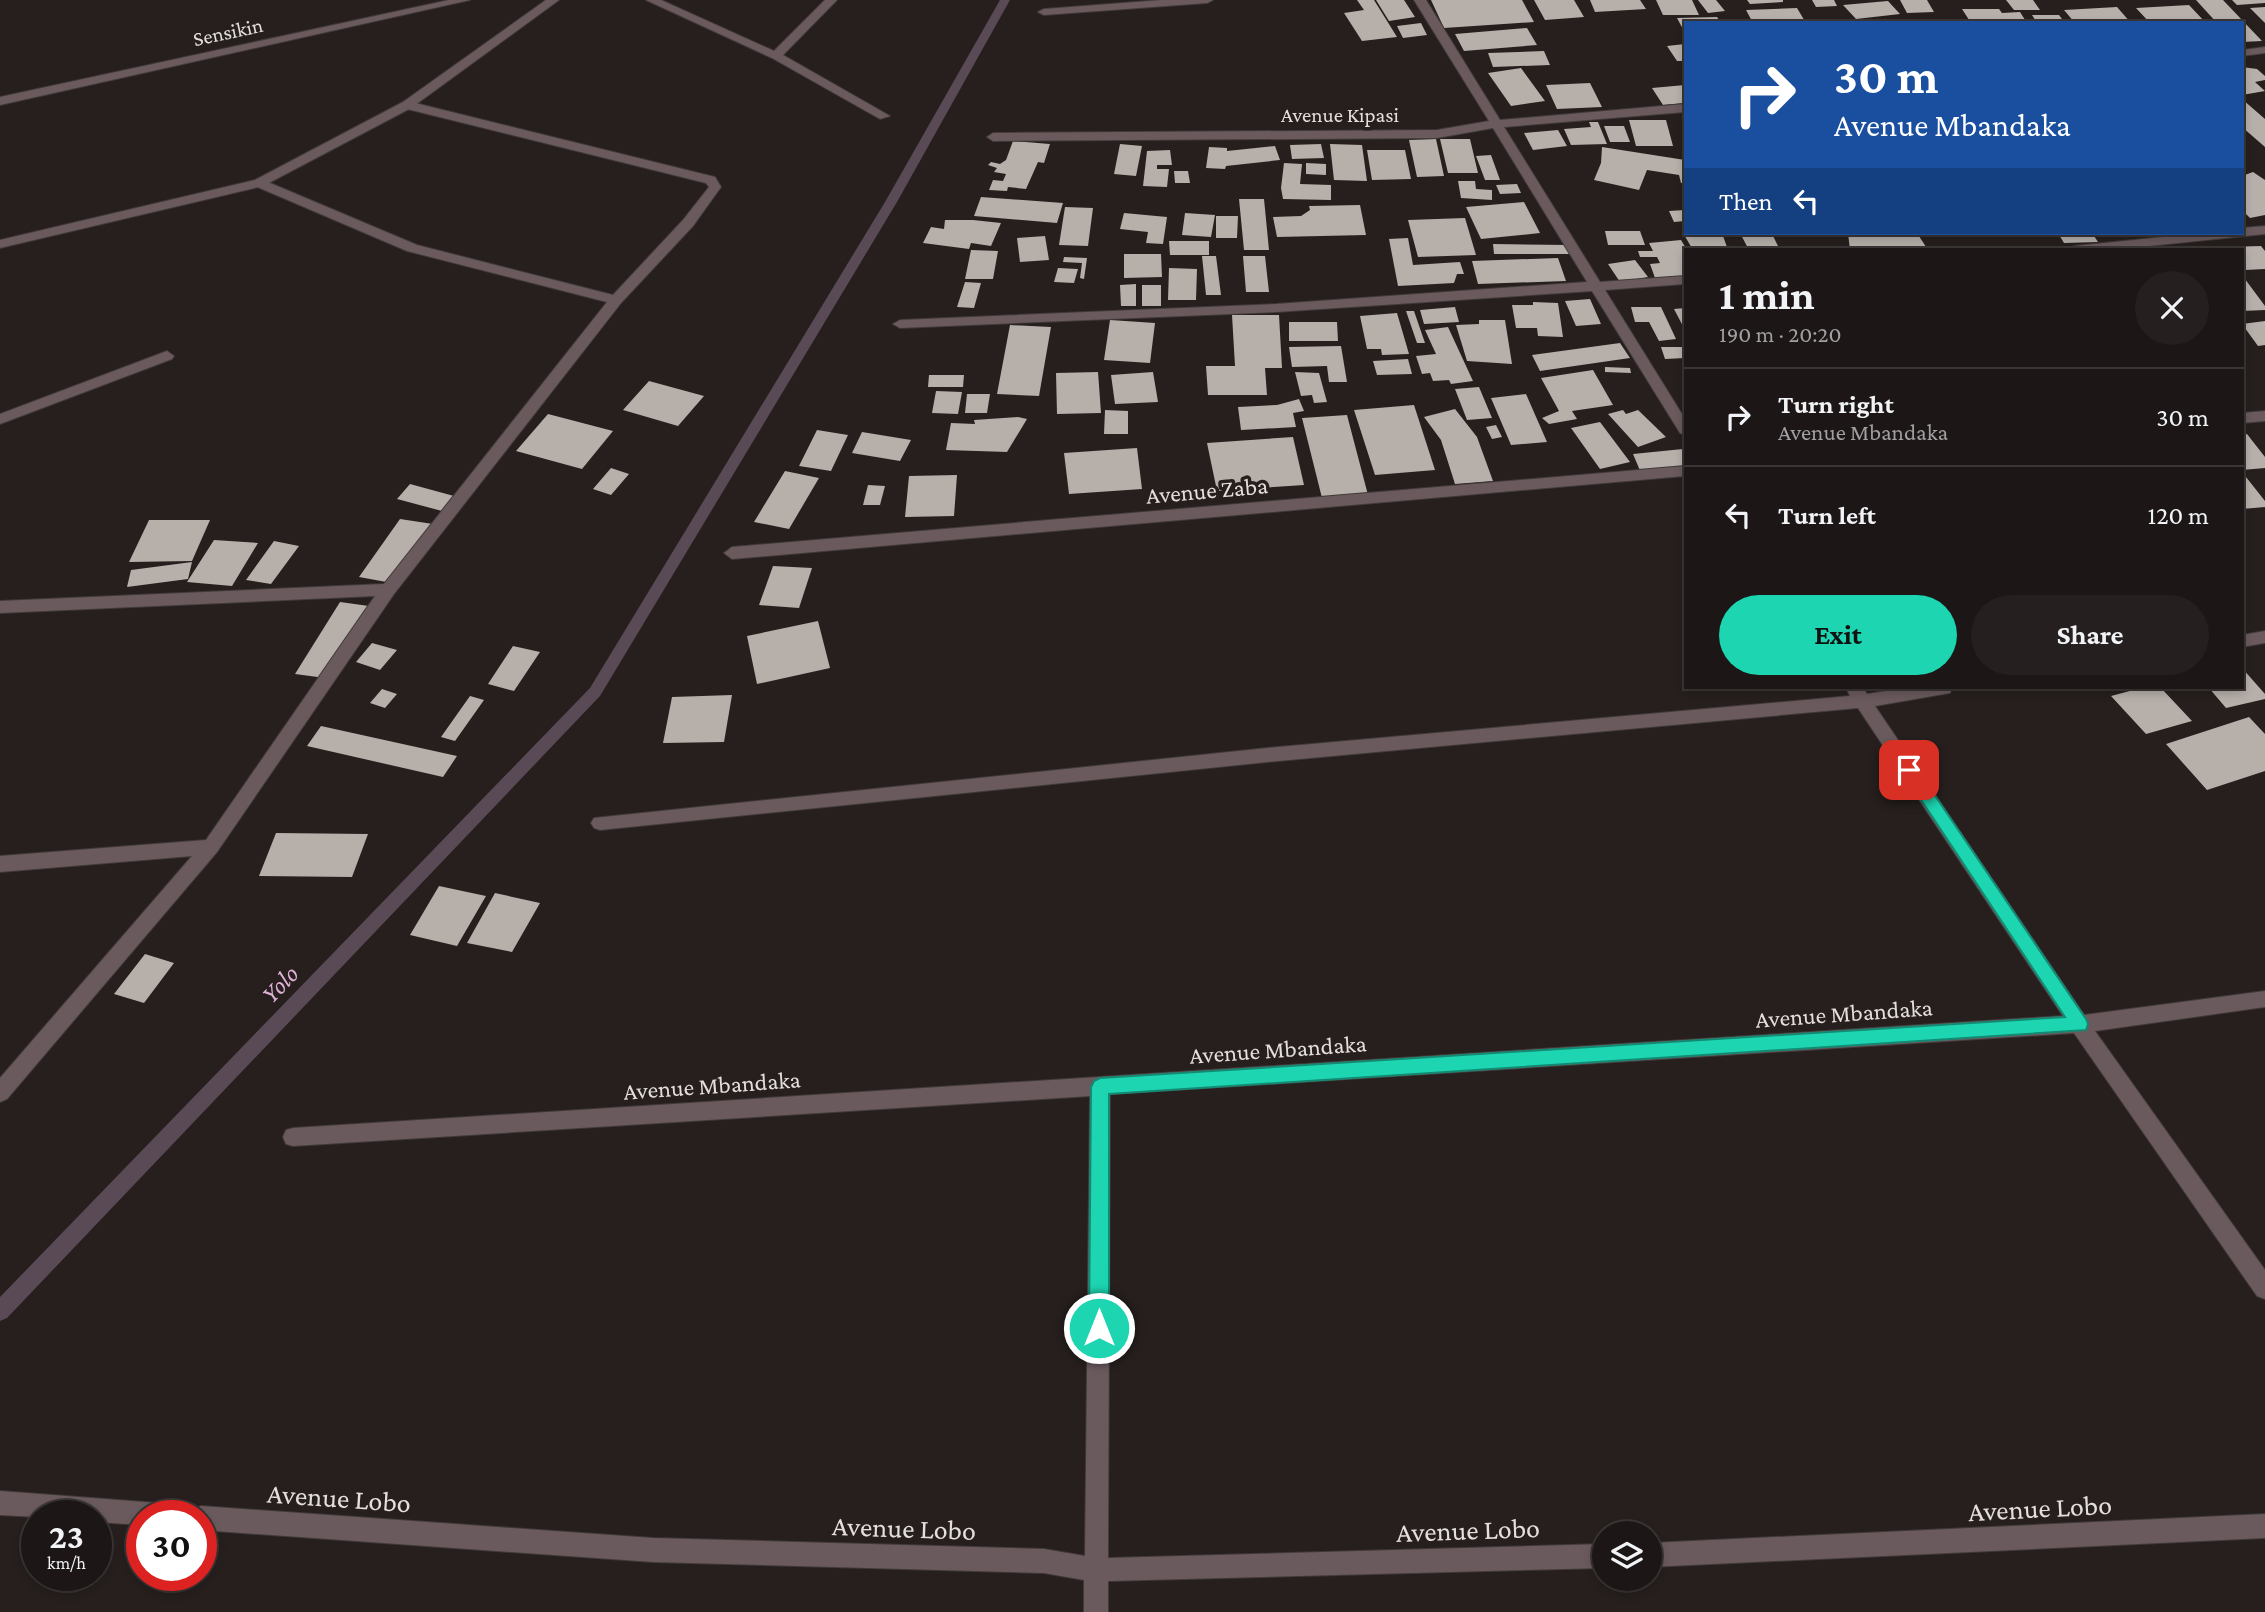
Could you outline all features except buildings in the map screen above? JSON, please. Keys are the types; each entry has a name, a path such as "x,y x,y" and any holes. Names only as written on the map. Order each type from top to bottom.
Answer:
{"street":[{"name":"Sensikin","path":"0,101 464,0"},
{"path":"0,244 259,183 407,105 553,0"},
{"path":"652,0 776,56 884,116"},
{"path":"776,56 831,0"},
{"path":"1044,12 1207,0"},
{"path":"1420,0 1684,428"},
{"path":"2244,53 2265,50"},
{"path":"0,1093 211,846 388,590 616,300 710,197 715,187 711,180 407,105"},
{"name":"Avenue Kipasi","path":"993,137 1437,134 1495,124 1684,108"},
{"path":"259,183 412,248 616,300"},
{"path":"2244,233 2265,230"},
{"path":"2094,248 2220,235"},
{"path":"900,324 1276,308 1684,279"},
{"path":"0,419 167,356"},
{"path":"2244,418 2265,416"},
{"name":"Avenue Zaba","path":"732,553 1684,471"},
{"path":"0,607 388,590"},
{"path":"2244,641 2265,637"},
{"path":"600,822 1858,694 1930,689"},
{"path":"1858,694 2079,1024 2265,1288"},
{"path":"0,864 211,846"},
{"name":"Avenue Mbandaka","path":"293,1137 2079,1024 2265,999"},
{"path":"1096,1612 1100,1087"},
{"path":"0,1503 126,1513"},
{"name":"Avenue Lobo","path":"217,1519 653,1550 1044,1561 1097,1570 1592,1556"},
{"name":"Avenue Lobo","path":"1662,1555 2265,1526"}],"waterway":[{"name":"Yolo","path":"0,1311 595,692 891,202 1005,0"}],"route":[{"path":"1099,1328 1100,1087 2079,1024 1909,770"}]}
